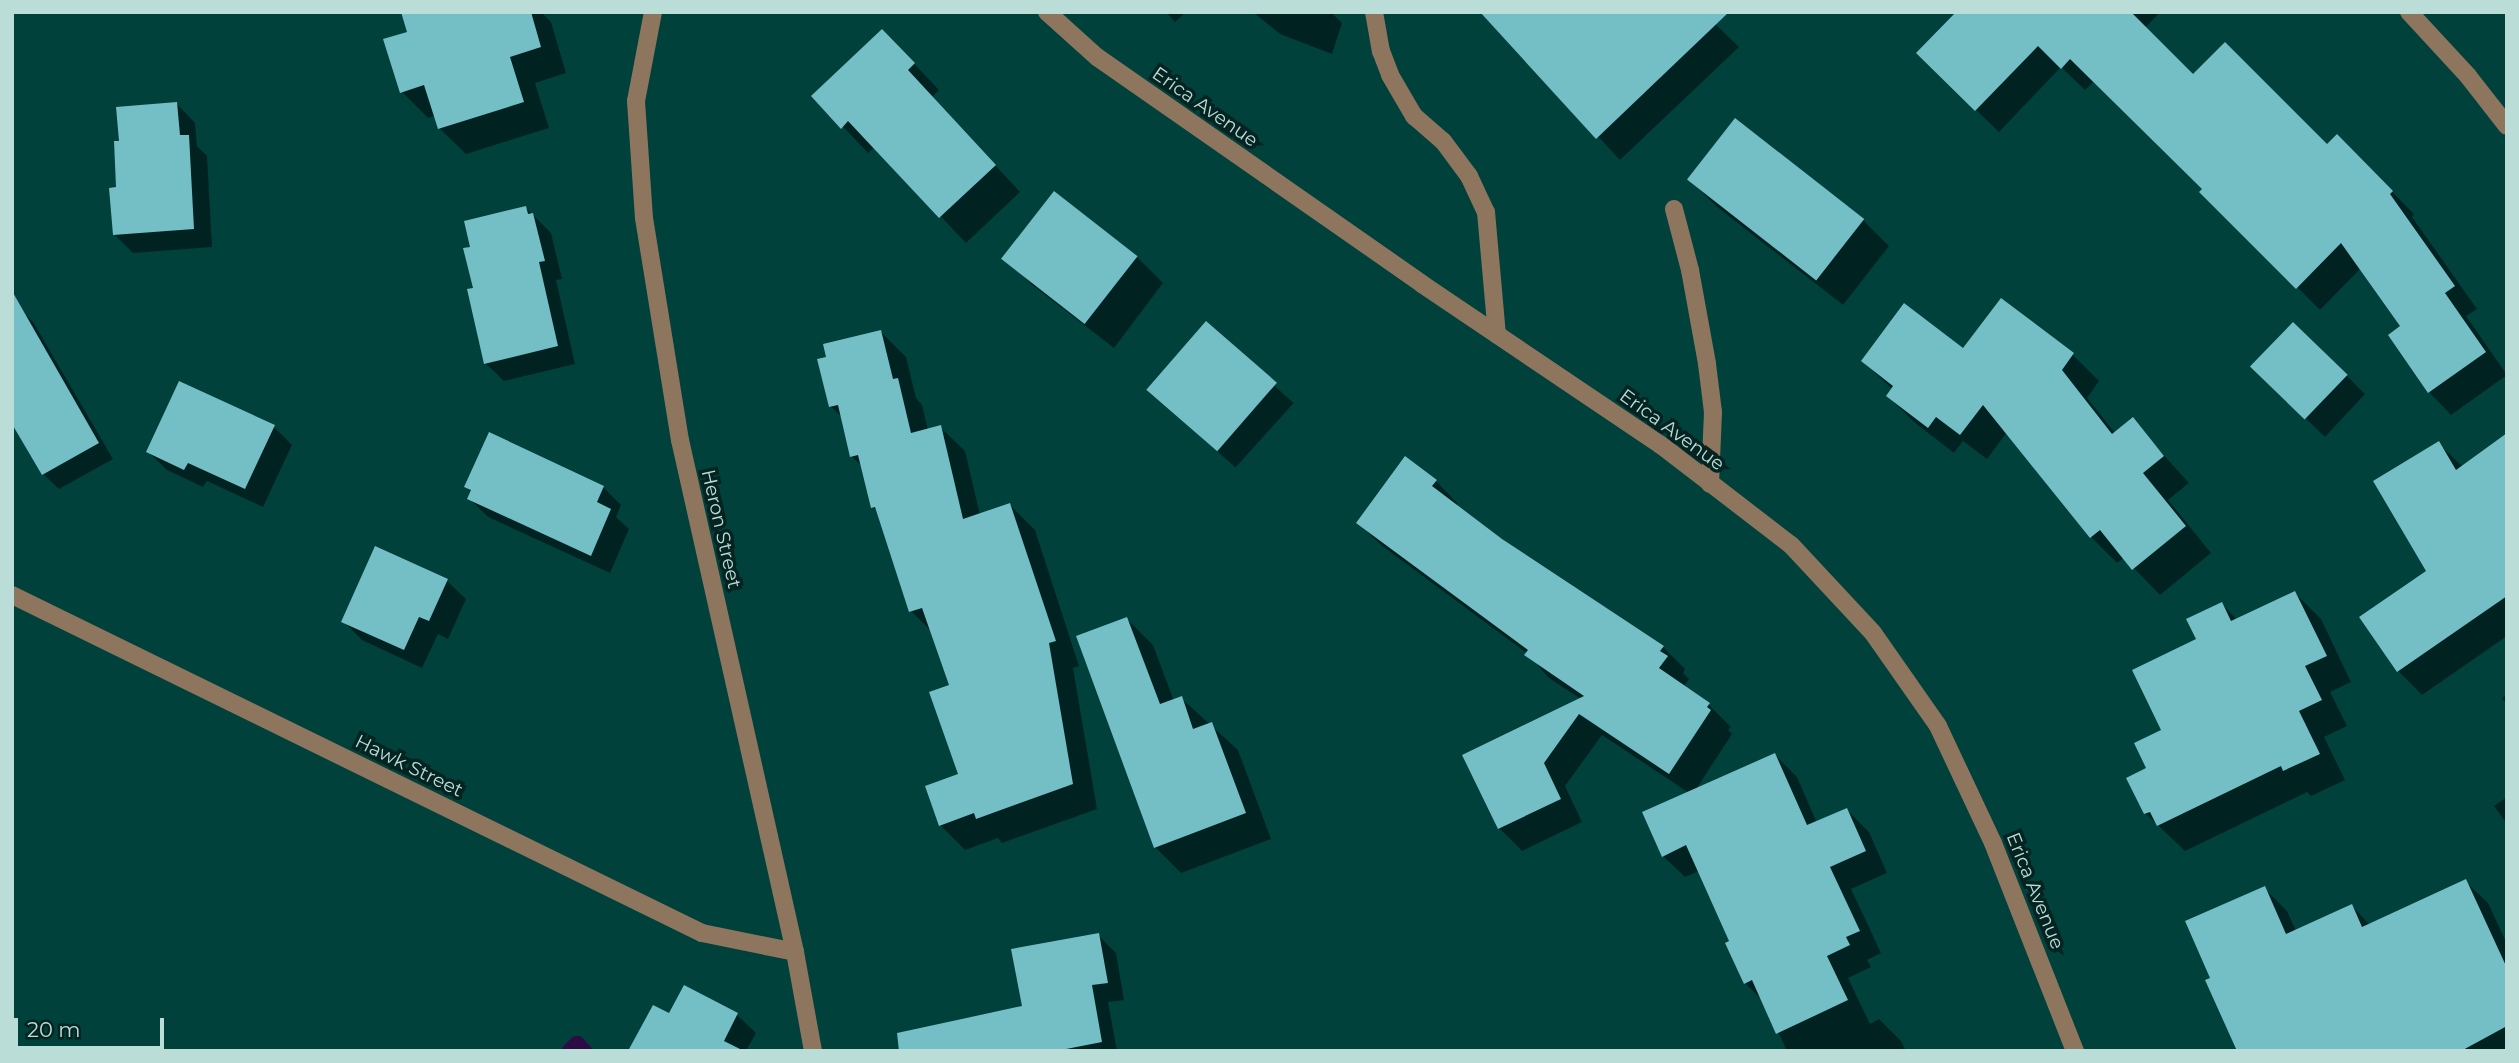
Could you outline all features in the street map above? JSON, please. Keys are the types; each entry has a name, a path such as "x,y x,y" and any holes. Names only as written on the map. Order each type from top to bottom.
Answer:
{"street":[{"name":"Heron Street","path":"653,12 636,101 644,218 680,440 794,952 813,1051"},
{"name":"Erica Avenue","path":"1047,12 1097,57 1497,335 1661,445 1791,545 1873,633 1938,726 1993,843 2075,1051"},
{"path":"1374,12 1381,51 1390,75 1414,116 1443,141 1469,176 1486,212 1497,335"},
{"path":"2409,12 2468,76 2507,126"},
{"path":"1674,209 1690,271 1707,364 1713,412 1710,484"},
{"name":"Hawk Street","path":"12,595 702,933 794,952"}],"building":[{"path":"401,12 531,12 541,47 510,57 524,102 438,129 424,85 400,93 383,39 407,32"},
{"path":"1480,12 1729,12 1596,139"},
{"path":"1956,12 2131,12 2193,74 2225,42 2327,144 2337,134 2393,191 2390,194 2455,286 2445,293 2486,352 2428,393 2388,335 2400,326 2341,243 2296,289 2199,192 2202,189 2070,59 2061,69 2038,46 1975,111 1916,53"},
{"path":"882,29 915,63 908,70 996,165 939,218 848,121 841,129 811,96"},
{"path":"177,102 180,135 189,135 194,229 113,235 109,188 116,187 114,141 119,141 116,107"},
{"path":"1735,118 1864,219 1816,280 1687,179"},
{"path":"1054,191 1138,256 1085,324 1001,259"},
{"path":"526,206 528,214 533,213 545,261 539,262 558,346 484,364 467,289 473,288 463,248 470,247 464,221"},
{"path":"12,291 99,443 42,475 12,424"},
{"path":"2001,298 2074,353 2062,370 2112,434 2133,417 2164,456 2143,473 2186,526 2132,570 2100,530 2090,538 1983,405 1960,435 1936,417 1928,428 1886,396 1893,386 1861,361 1904,303 1963,348"},
{"path":"1206,321 1277,383 1217,451 1146,390"},
{"path":"2293,322 2348,375 2305,419 2250,367"},
{"path":"881,330 893,379 898,378 911,433 941,425 963,519 1010,503 1056,641 1049,643 1073,784 976,819 974,813 939,826 925,786 958,774 929,692 949,685 922,608 909,612 875,507 871,508 858,455 850,457 838,405 829,407 817,359 826,357 823,344"},
{"path":"179,381 275,425 245,489 188,463 184,470 146,452"},
{"path":"489,432 604,486 597,502 611,509 591,556 467,499 471,490 464,487"},
{"path":"2507,433 2507,596 2397,672 2359,617 2426,571 2373,481 2439,441 2456,470"},
{"path":"1405,456 1437,480 1432,486 1502,539 1664,646 1660,651 1668,656 1659,668 1710,703 1707,707 1711,710 1669,774 1579,714 1544,763 1561,799 1498,829 1462,755 1584,696 1524,655 1528,650 1356,523"},
{"path":"375,546 448,579 429,621 419,617 404,650 341,622"},
{"path":"2295,591 2327,656 2305,666 2322,700 2299,711 2320,754 2283,771 2281,766 2157,826 2150,812 2144,814 2126,778 2146,768 2134,743 2161,730 2132,670 2196,639 2186,619 2222,602 2231,621"},
{"path":"1127,617 1160,704 1182,696 1193,729 1212,722 1246,813 1154,848 1076,636"},
{"path":"1775,753 1807,825 1847,808 1866,851 1830,867 1860,931 1846,937 1850,945 1827,956 1848,1000 1776,1034 1752,980 1744,984 1725,943 1729,941 1686,845 1662,857 1642,812"},
{"path":"2466,879 2507,968 2507,1026 2461,1051 2237,1051 2205,980 2210,978 2185,921 2265,886 2286,934 2352,904 2362,927"},
{"path":"1099,933 1108,983 1092,985 1102,1042 1056,1051 899,1051 897,1033 1022,1006 1011,949"},
{"path":"684,985 738,1013 724,1041 744,1051 628,1051 653,1005 669,1013"}],"waterway":[{"path":"570,1051 577,1044 584,1051"}]}
